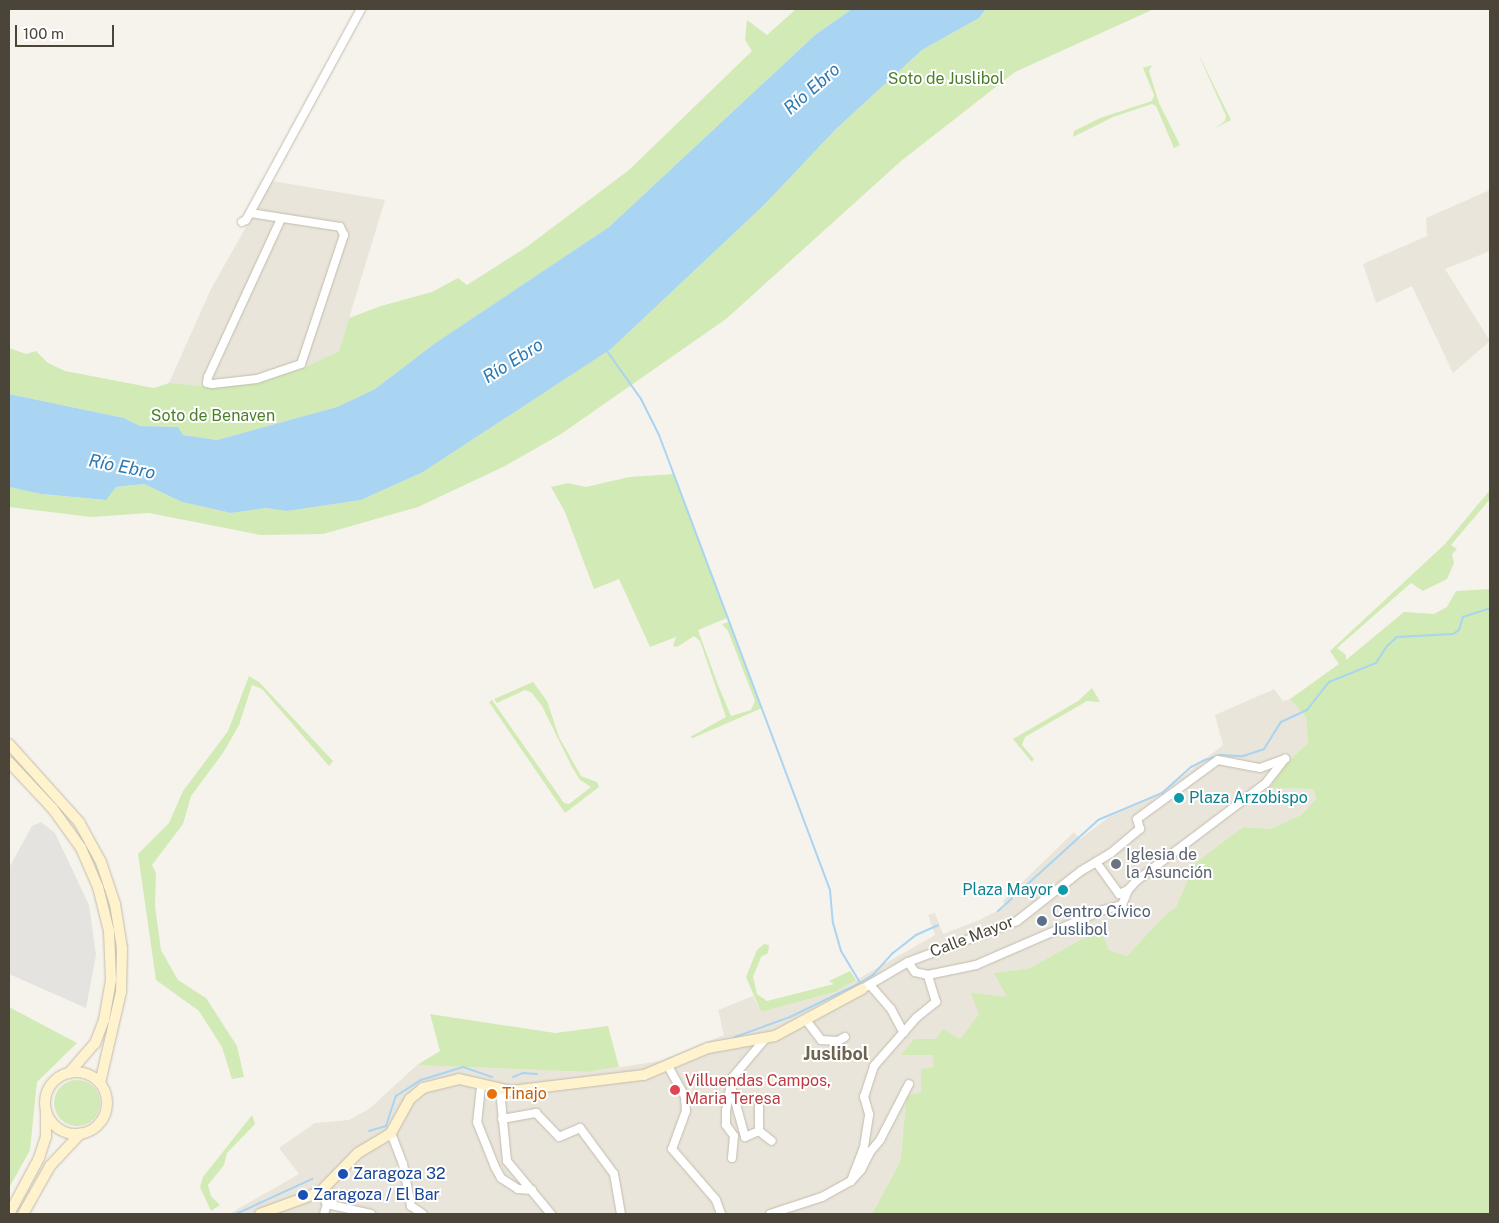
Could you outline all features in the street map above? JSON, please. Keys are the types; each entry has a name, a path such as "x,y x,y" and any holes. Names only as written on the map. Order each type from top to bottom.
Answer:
{"main road":[{"path":"9,744 79,822 101,862 115,904 122,948 121,992 100,1083 107,1103 103,1117 94,1128 81,1133 71,1133 55,1125 46,1109"},
{"path":"9,762 53,808 81,848 98,887 109,931 111,980 104,1020 94,1043 69,1073"},
{"path":"260,1214 320,1192 358,1153 391,1133 410,1099 424,1088 452,1079 500,1090 644,1075 708,1048 765,1039 806,1020 866,987"},
{"path":"9,1214 43,1147 48,1090 60,1076 69,1073 86,1073 100,1083"},
{"path":"23,1214 56,1157 81,1133"}],"street":[{"path":"242,222 250,213 361,9"},
{"path":"250,213 340,227 344,235 301,364 257,380 208,382 281,219"},
{"name":"Calle Mayor","path":"866,987 908,962 1017,922 1140,829 1137,819 1218,760 1260,768 1285,759 1266,783 1189,839 1128,890"},
{"path":"1096,862 1119,894 1128,890"},
{"path":"908,962 915,972 928,976 976,965 1103,910 1122,905 1128,890"},
{"path":"851,1181 864,1147 869,1114 864,1097 874,1066 936,1002 928,976"},
{"path":"866,987 891,1009 904,1033"},
{"path":"806,1020 821,1040 838,1041 846,1037"},
{"path":"732,1158 734,1136 726,1120 730,1085 734,1073 760,1048 765,1039"},
{"path":"668,1066 685,1097 686,1111 672,1149 716,1200 721,1214"},
{"path":"770,1214 822,1197 851,1181 861,1170 870,1152 880,1140 908,1084"},
{"path":"730,1085 745,1137 759,1131"},
{"path":"481,1086 477,1122 495,1167 502,1178 518,1189 532,1190"},
{"path":"500,1090 507,1161 551,1214"},
{"path":"759,1131 760,1106"},
{"path":"502,1119 536,1113 559,1137 580,1128 614,1174 621,1214"},
{"path":"759,1131 772,1141"},
{"path":"391,1133 403,1164 411,1206 423,1214"},
{"path":"320,1192 327,1204 371,1214"},
{"path":"324,1214 327,1204"}],"shaded area":[{"path":"272,181 385,200 339,351 301,369 259,382 204,386 169,383 211,289"},
{"path":"1490,190 1490,251 1445,269 1490,341 1453,373 1412,286 1376,303 1363,264 1427,236 1426,218"},
{"path":"1274,689 1283,701 1290,699 1306,717 1308,743 1284,765 1271,788 1313,789 1316,799 1301,815 1271,829 1243,827 1195,863 1176,907 1165,915 1127,956 1109,950 1100,929 1030,968 995,973 1008,997 979,1014 960,1039 914,1039 901,1055 934,1055 934,1067 903,1130 900,1162 872,1214 229,1214 299,1174 279,1148 315,1123 349,1120 369,1109 417,1065 588,1072 660,1061 724,1035 718,1010 753,996 761,1012 835,992 935,935 928,915 935,913 943,934 977,921 1005,907 1003,901 1074,832 1080,839 1109,817 1160,794 1223,745 1215,715"},
{"path":"41,822 55,833 89,905 96,955 86,1008 9,974 9,868 32,826"}],"green space":[{"name":"Soto de Benaven","path":"796,9 852,9 815,35 609,227 434,344 375,389 337,407 217,440 183,435 177,427 140,426 124,418 9,394 9,348 26,354 36,351 48,363 65,371 154,388 169,383 204,386 259,382 301,369 339,351 349,318 381,306 432,292 458,278 467,285 528,246 629,170 752,51 745,40 747,20 767,35"},
{"name":"Soto de Juslibol","path":"986,9 1154,9 1015,72 901,161 726,319 561,434 505,466 418,507 323,534 261,535 149,513 91,517 9,507 9,487 41,494 105,500 116,487 144,484 182,502 231,513 266,508 287,511 361,500 423,472 611,349 764,205 836,129 922,50 979,18"},
{"path":"1196,49 1231,120 1215,128 1225,121 1226,116"},
{"path":"1152,65 1149,71 1159,103 1180,145 1174,148 1156,106 1152,104 1113,117 1073,137 1074,131 1100,118 1152,101 1154,95 1143,68"},
{"path":"674,474 727,618 698,630 718,685 731,716 751,710 755,701 728,631 722,624 729,622 762,708 693,738 690,737 726,717 700,641 694,636 677,647 673,646 676,637 650,647 619,579 594,589 565,512 551,487 568,483 586,487 629,477"},
{"path":"1490,490 1490,499 1451,545 1457,549 1452,554 1454,563 1447,579 1423,591 1411,583 1337,648 1346,655 1346,660 1404,612 1434,614 1447,607 1456,591 1490,589 1490,1214 872,1214 900,1162 907,1096 921,1092 921,1069 934,1067 933,1055 901,1055 914,1039 936,1039 943,1029 960,1039 979,1014 971,993 1007,997 994,973 1030,968 1100,929 1109,950 1127,956 1165,915 1176,907 1195,863 1243,827 1271,829 1301,815 1316,799 1313,789 1270,788 1284,765 1308,743 1306,717 1290,699 1339,664 1330,651 1445,544"},
{"path":"249,676 259,682 333,761 329,766 262,689 252,685 239,725 223,753 191,796 183,824 152,865 156,873 155,906 161,950 178,980 206,998 237,1046 244,1077 232,1079 222,1047 199,1011 156,980 138,854 169,823 183,791 228,731"},
{"path":"533,682 547,701 559,737 581,776 597,782 599,787 565,813 489,702 492,700 564,803 569,804 591,787 580,780 572,767 542,706 532,693 525,690 497,703 494,699"},
{"path":"1092,688 1100,702 1087,701 1025,737 1022,745 1034,759 1032,762 1013,739 1078,701"},
{"path":"764,944 769,945 768,953 761,957 753,977 757,994 767,1001 834,984 829,981 850,971 856,980 835,992 761,1012 746,977 757,950"},
{"path":"9,1007 77,1043 37,1082 30,1150 9,1188"},
{"path":"430,1014 555,1033 608,1026 619,1067 588,1072 417,1065 440,1051"},
{"path":"72,1080 82,1080 96,1090 100,1103 96,1116 90,1122 82,1126 72,1126 58,1116 54,1108 54,1098 64,1084"},
{"path":"252,1115 255,1124 227,1153 224,1165 208,1185 211,1196 220,1205 211,1211 200,1187 203,1177"}],"water":[{"name":"Río Ebro","path":"852,9 986,9 979,18 922,50 836,129 764,205 611,349 423,472 361,500 287,511 266,508 231,513 182,502 144,484 116,487 106,500 41,494 9,487 9,394 124,418 140,426 178,427 183,435 217,440 337,407 375,389 434,344 609,227 815,35"}],"waterway":[{"path":"607,351 641,399 659,435 830,890 833,923 841,951 860,983"},
{"path":"998,911 1098,820 1162,793 1191,767 1205,760 1221,755 1243,756 1264,749 1281,722 1307,710 1329,682 1376,663 1387,646 1397,637 1453,634 1459,630 1463,617 1490,608"},
{"path":"735,1037 790,1017 860,983 873,975 893,953 916,935 938,925"},
{"path":"369,1131 386,1126 396,1096 421,1080 463,1067 492,1077"},
{"path":"513,1077 523,1073 537,1074"},
{"path":"236,1214 312,1179"}],"place":[{"name":"Plaza Arzobispo","path":"1179,798"},
{"name":"Iglesia de la Asunción","path":"1116,864"},
{"name":"Plaza Mayor","path":"1063,890"},
{"name":"Centro Cívico Juslibol","path":"1042,921"},
{"name":"Villuendas Campos, Maria Teresa","path":"675,1090"},
{"name":"Tinajo","path":"492,1094"},
{"name":"Zaragoza 32","path":"343,1174"},
{"name":"Zaragoza / El Bar","path":"303,1195"}],"district":[{"name":"Juslibol","path":"836,1054"}]}
